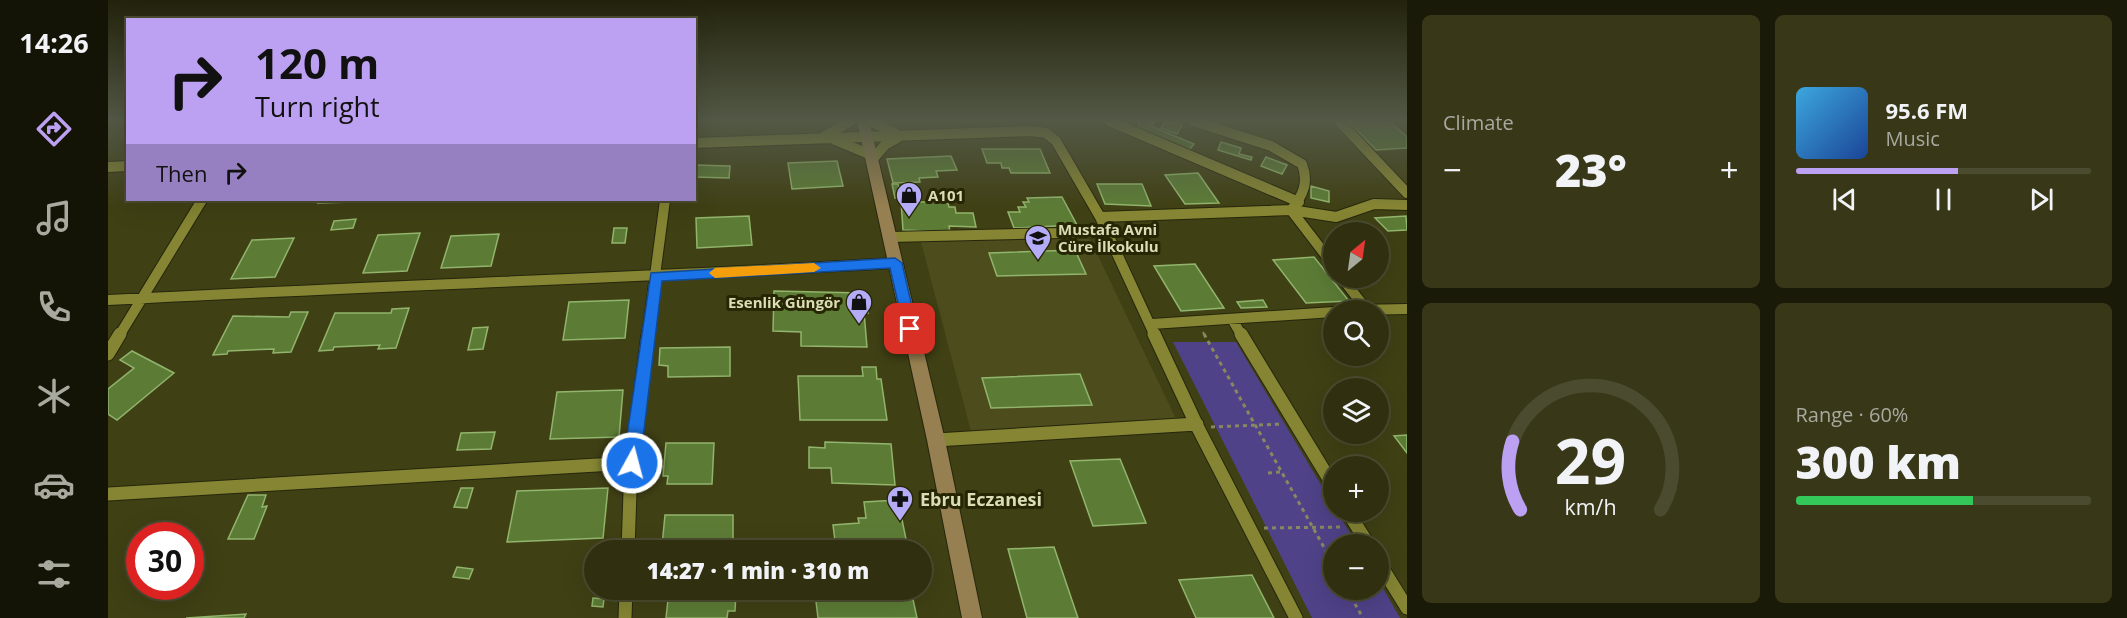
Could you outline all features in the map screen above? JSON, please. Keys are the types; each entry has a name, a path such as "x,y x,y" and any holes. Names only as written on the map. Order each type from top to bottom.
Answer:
{"main road":[{"path":"870,150 974,616"}],"street":[{"path":"852,150 871,158 880,150"},
{"path":"1061,150 1100,217 1198,426 1296,618"},
{"path":"1178,150 1299,202"},
{"path":"1278,150 1302,164 1307,182 1299,202 1291,210"},
{"path":"1367,150 1407,193"},
{"path":"108,167 126,166"},
{"path":"108,354 140,297 201,201"},
{"path":"628,540 632,463 666,201"},
{"path":"1100,217 1291,210 1336,217 1374,204 1407,205"},
{"path":"1291,210 1323,252"},
{"path":"890,237 1106,232"},
{"path":"108,300 405,284 656,276 895,263"},
{"path":"1389,309 1407,309"},
{"path":"1152,324 1323,313"},
{"path":"1232,319 1323,469"},
{"path":"936,440 1198,426"},
{"path":"108,494 632,463"},
{"path":"1354,522 1362,534"},
{"path":"1389,579 1407,608"},
{"path":"625,618 626,600"}],"path":[{"path":"1197,321 1323,546"},
{"path":"1198,426 1295,423"},
{"path":"1268,473 1281,472"},
{"path":"1250,528 1357,526"},
{"path":"1353,600 1363,618"}],"shaded area":[{"path":"1089,237 1177,421 971,431 921,242"},
{"path":"1173,342 1236,342 1323,488 1323,522 1343,522 1351,534 1323,534 1323,600 1389,599 1400,618 1312,618"}],"building":[{"path":"982,150 1040,150 1050,173 1011,173 1009,168 1002,168 1001,163 987,163"},
{"path":"1218,150 1240,150 1239,154 1252,157 1251,160"},
{"path":"951,156 957,170 936,171 938,177 919,178 920,182 893,183 887,159"},
{"path":"1266,157 1287,165 1282,174 1261,166"},
{"path":"837,161 843,186 792,189 788,163"},
{"path":"696,165 730,166 729,178 696,177"},
{"path":"1198,173 1219,203 1185,204 1165,175"},
{"path":"892,184 898,184 901,198 895,198"},
{"path":"1097,184 1142,184 1151,206 1105,204"},
{"path":"1311,186 1329,191 1329,202 1311,198"},
{"path":"1062,197 1077,225 1014,228 1008,212 1020,212 1018,207 1026,207 1023,202 1029,202 1027,198"},
{"path":"319,201 391,201 318,203"},
{"path":"901,201 948,203 949,207 955,207 956,213 973,213 976,227 949,226 950,232 903,230"},
{"path":"749,216 752,245 697,248 696,218"},
{"path":"1406,216 1407,230 1389,231 1389,222 1379,222 1375,218"},
{"path":"356,219 353,228 331,230 334,221"},
{"path":"614,228 627,228 625,243 612,243"},
{"path":"420,233 407,271 363,273 378,235"},
{"path":"499,234 491,266 441,268 451,236"},
{"path":"294,238 275,277 231,279 252,240"},
{"path":"1075,250 1086,274 997,276 989,253"},
{"path":"1314,257 1323,268 1323,288 1339,288 1348,300 1306,303 1273,260"},
{"path":"1195,264 1224,308 1181,311 1154,266"},
{"path":"774,291 861,293 862,298 867,298 868,313 864,312 867,347 801,346 801,332 773,331"},
{"path":"629,300 625,338 563,340 569,302"},
{"path":"1263,300 1267,307 1241,308 1237,302"},
{"path":"409,308 396,348 378,349 380,345 334,347 333,350 319,351 335,313 391,313 392,309"},
{"path":"291,312 308,312 291,352 273,353 274,349 228,351 227,354 213,355 233,316 289,317"},
{"path":"488,327 483,349 468,350 473,328"},
{"path":"730,347 730,376 668,377 668,366 659,365 660,348"},
{"path":"132,351 174,373 117,420 108,414 108,389 134,368 120,360"},
{"path":"862,367 876,367 877,379 881,379 887,420 800,420 798,376 863,376"},
{"path":"1080,374 1092,405 991,408 982,378"},
{"path":"623,390 619,437 550,439 557,392"},
{"path":"495,432 491,449 457,450 461,433"},
{"path":"1407,435 1407,453 1394,436"},
{"path":"825,442 891,444 895,485 832,483 831,468 809,468 809,447 825,448"},
{"path":"666,443 714,443 712,484 667,484 668,476 663,476"},
{"path":"1120,459 1146,523 1093,526 1070,461"},
{"path":"461,488 473,488 467,508 454,507"},
{"path":"608,488 603,538 507,542 517,491"},
{"path":"248,495 266,495 262,507 267,506 254,539 228,539"},
{"path":"898,500 906,540 835,540 833,525 859,523 858,518 866,518 864,502"},
{"path":"665,515 733,515 733,540 663,540"},
{"path":"1054,547 1078,618 1027,618 1008,549"},
{"path":"457,567 473,569 469,579 453,577"},
{"path":"1252,575 1274,618 1196,618 1179,580"},
{"path":"593,600 604,600 603,607 592,606"},
{"path":"668,600 736,600 735,611 728,611 727,618 666,618"},
{"path":"816,600 913,600 917,618 818,618"},
{"path":"246,614 244,618 186,618"}],"slow traffic":[{"path":"715,273 814,268"}],"place":[{"name":"A101","path":"909,218"},
{"name":"Mustafa Avni Cüre İlkokulu","path":"1038,261"},
{"name":"Esenlik Güngör","path":"859,325"},
{"name":"Ebru Eczanesi","path":"900,522"}],"route":[{"path":"632,463 656,276 895,263 910,329"}]}
